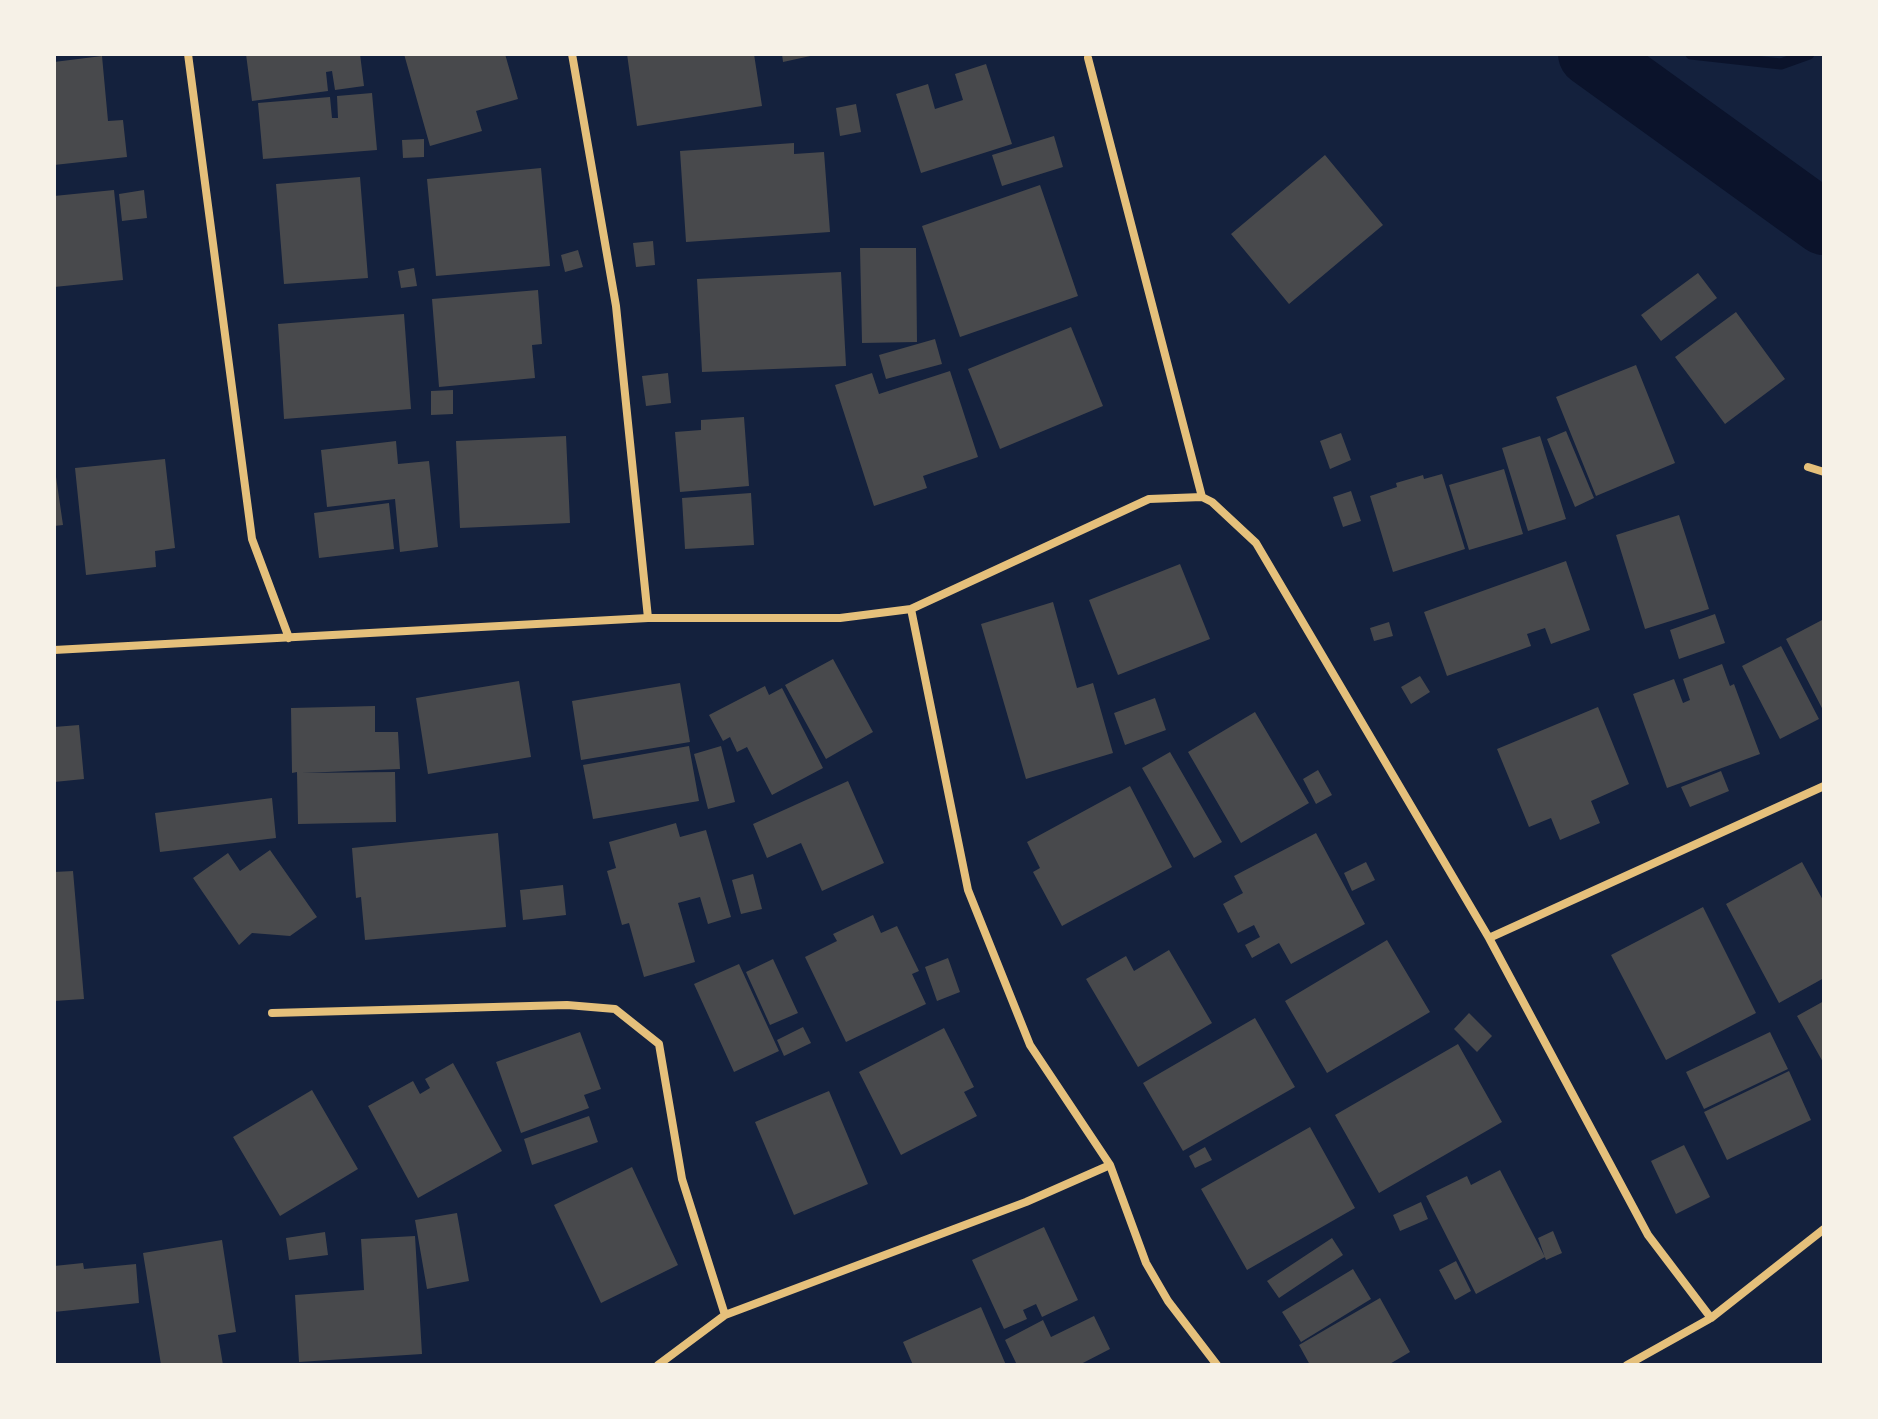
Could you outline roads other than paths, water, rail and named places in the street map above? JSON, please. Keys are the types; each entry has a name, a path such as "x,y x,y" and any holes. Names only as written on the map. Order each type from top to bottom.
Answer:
{"street":[{"path":"188,54 252,539 289,638"},
{"path":"572,54 616,306 648,618"},
{"path":"1088,58 1202,497"},
{"path":"1808,467 1824,472"},
{"path":"54,650 648,618 840,618 911,609 1149,499 1202,497 1212,502 1256,543 1489,938 1648,1235 1711,1318"},
{"path":"911,609 968,890 1030,1045 1110,1165 1146,1263 1168,1301 1217,1365"},
{"path":"1489,938 1824,786"},
{"path":"272,1013 567,1005 615,1009 659,1044 682,1179 725,1315"},
{"path":"658,1365 725,1315 1026,1202 1110,1165"},
{"path":"1627,1365 1711,1318 1824,1229"}],"waterway":[{"path":"1590,54 1824,223"},
{"path":"1691,54 1781,64 1809,54"}]}
